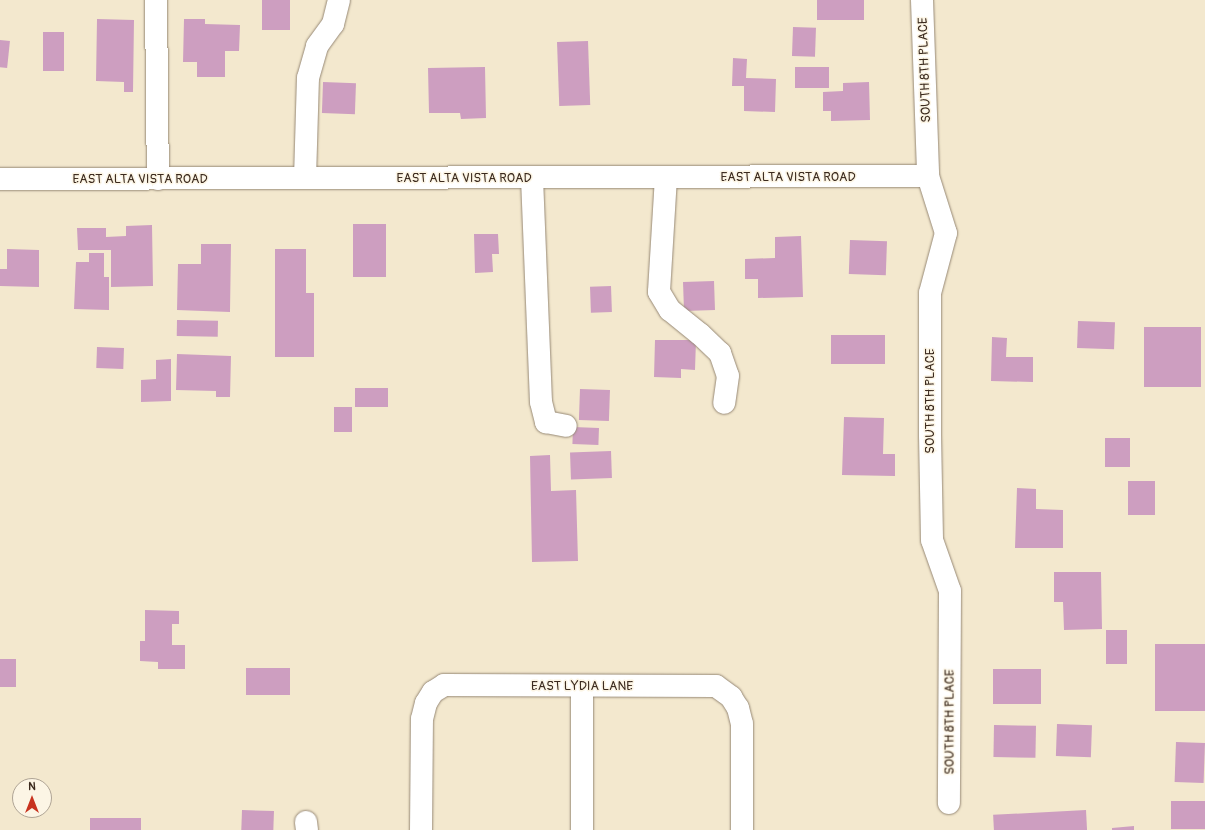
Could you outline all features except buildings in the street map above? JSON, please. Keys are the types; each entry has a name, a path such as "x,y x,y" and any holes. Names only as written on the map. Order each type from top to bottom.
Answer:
{"street":[{"path":"156,0 158,179"},
{"path":"305,178 308,78 317,46 334,24 339,0"},
{"name":"SOUTH 8TH PLACE","path":"922,0 928,176 946,233 930,293 930,435 932,540 950,591 949,803"},
{"name":"EAST ALTA VISTA ROAD","path":"0,180 928,176"},
{"path":"666,177 659,292 670,310 700,334 720,353 728,376 724,403"},
{"path":"532,178 541,402 546,422 566,426"},
{"name":"EAST LYDIA LANE","path":"421,830 422,719 426,703 433,692 444,685 716,686 731,697 738,708 742,724 742,830"},
{"path":"582,686 582,830"}]}
